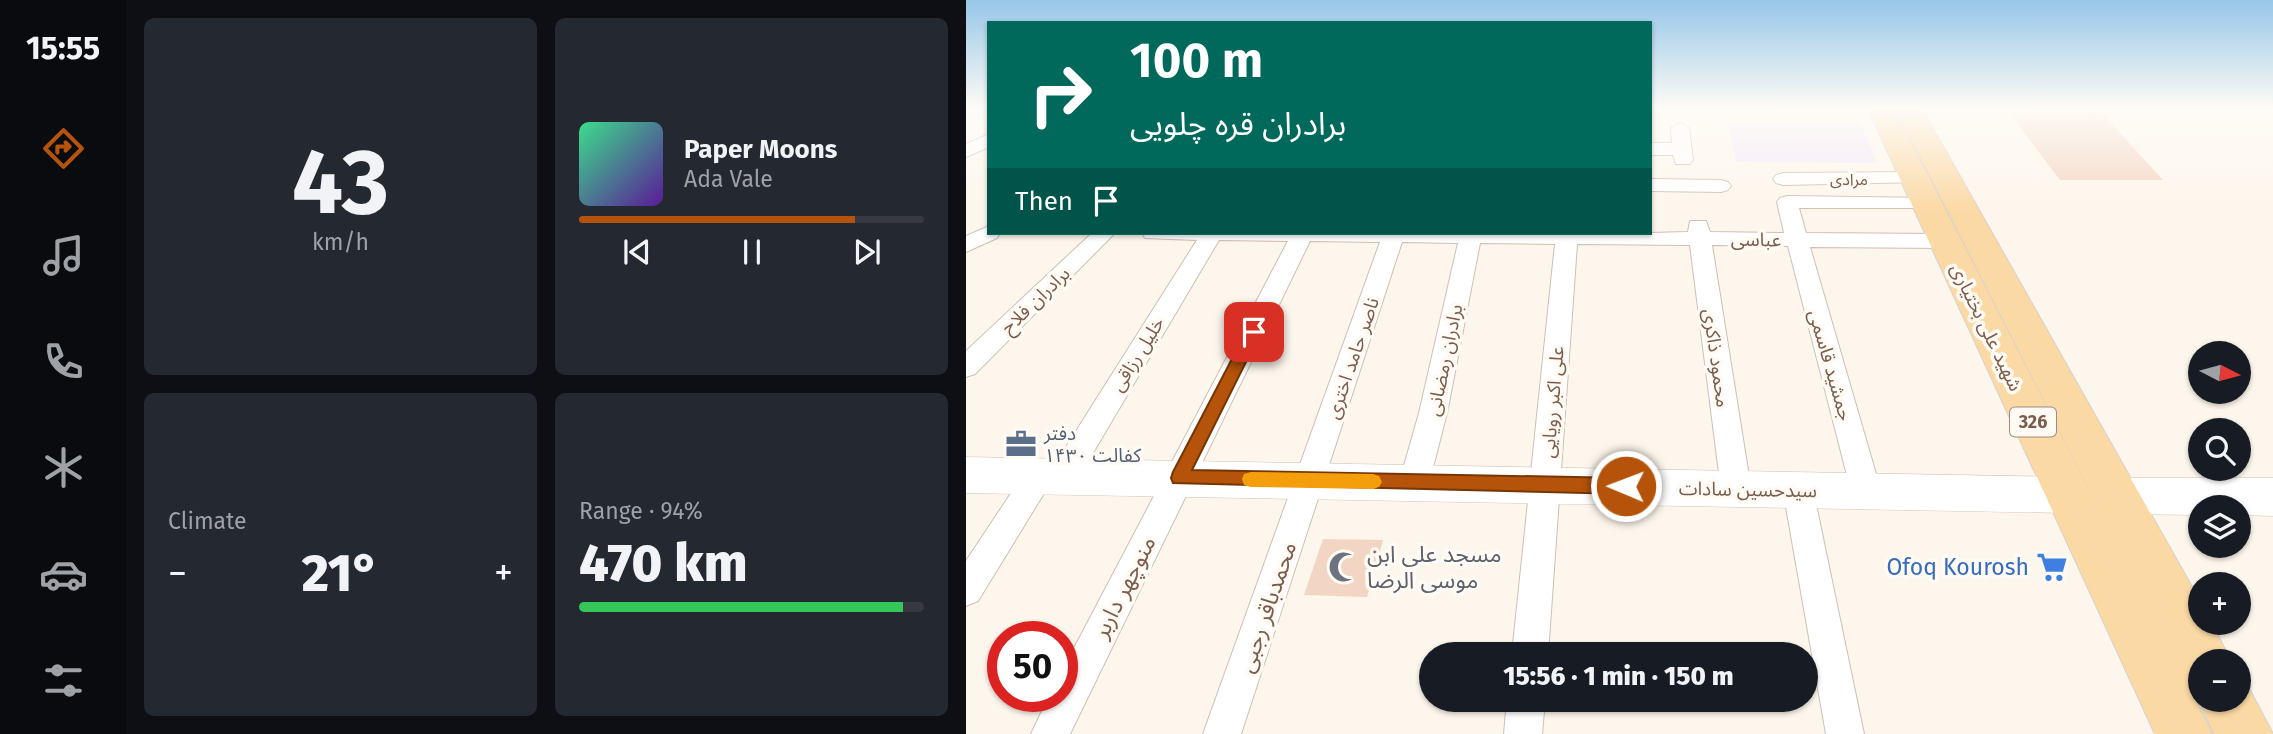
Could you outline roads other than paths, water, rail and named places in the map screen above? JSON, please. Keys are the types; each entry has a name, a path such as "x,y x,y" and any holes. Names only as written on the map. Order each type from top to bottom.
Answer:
{"main road":[{"name":"شهید علی بختیاری","path":"1898,143 2184,734"},
{"name":"شهید علی بختیاری","path":"1927,143 2198,649"},
{"path":"2020,394 2062,395"},
{"name":"سیدحسین سادات","path":"966,475 2068,495"},
{"path":"2068,495 2273,497"},
{"path":"2233,712 2245,734"}],"street":[{"path":"966,151 984,143"},
{"path":"1652,149 1682,154 1681,143"},
{"name":"مرادی","path":"1783,179 1921,190"},
{"path":"1652,185 1721,186"},
{"name":"جمشید قاسمی","path":"1866,491 1787,202 1921,190"},
{"name":"عباسی","path":"1652,233 1699,232 1796,239 1945,241"},
{"name":"محمود ذاکری","path":"1699,232 1736,489"},
{"path":"966,245 987,234"},
{"name":"برادران فلاح","path":"966,367 1102,235"},
{"name":"خلیل رزاقی","path":"966,590 1051,475 1211,235"},
{"name":"منوچهر داربر","path":"1050,734 1302,235"},
{"name":"ناصر حامد اختری","path":"1311,481 1394,235"},
{"name":"برادران رمضانی","path":"1414,482 1433,414 1471,235"},
{"name":"علی اکبر رویایی","path":"1531,642 1567,235"},
{"name":"محمدباقر رجبی","path":"1222,734 1311,481"},
{"path":"1798,490 1845,734"},
{"path":"1523,734 1525,712"}],"place":[{"name":"دفتر کفالت ۱۴۳۰","path":"1021,444"},
{"name":"مسجد علی ابن موسی الرضا","path":"1344,567"},
{"name":"Ofoq Kourosh","path":"2052,567"}]}
